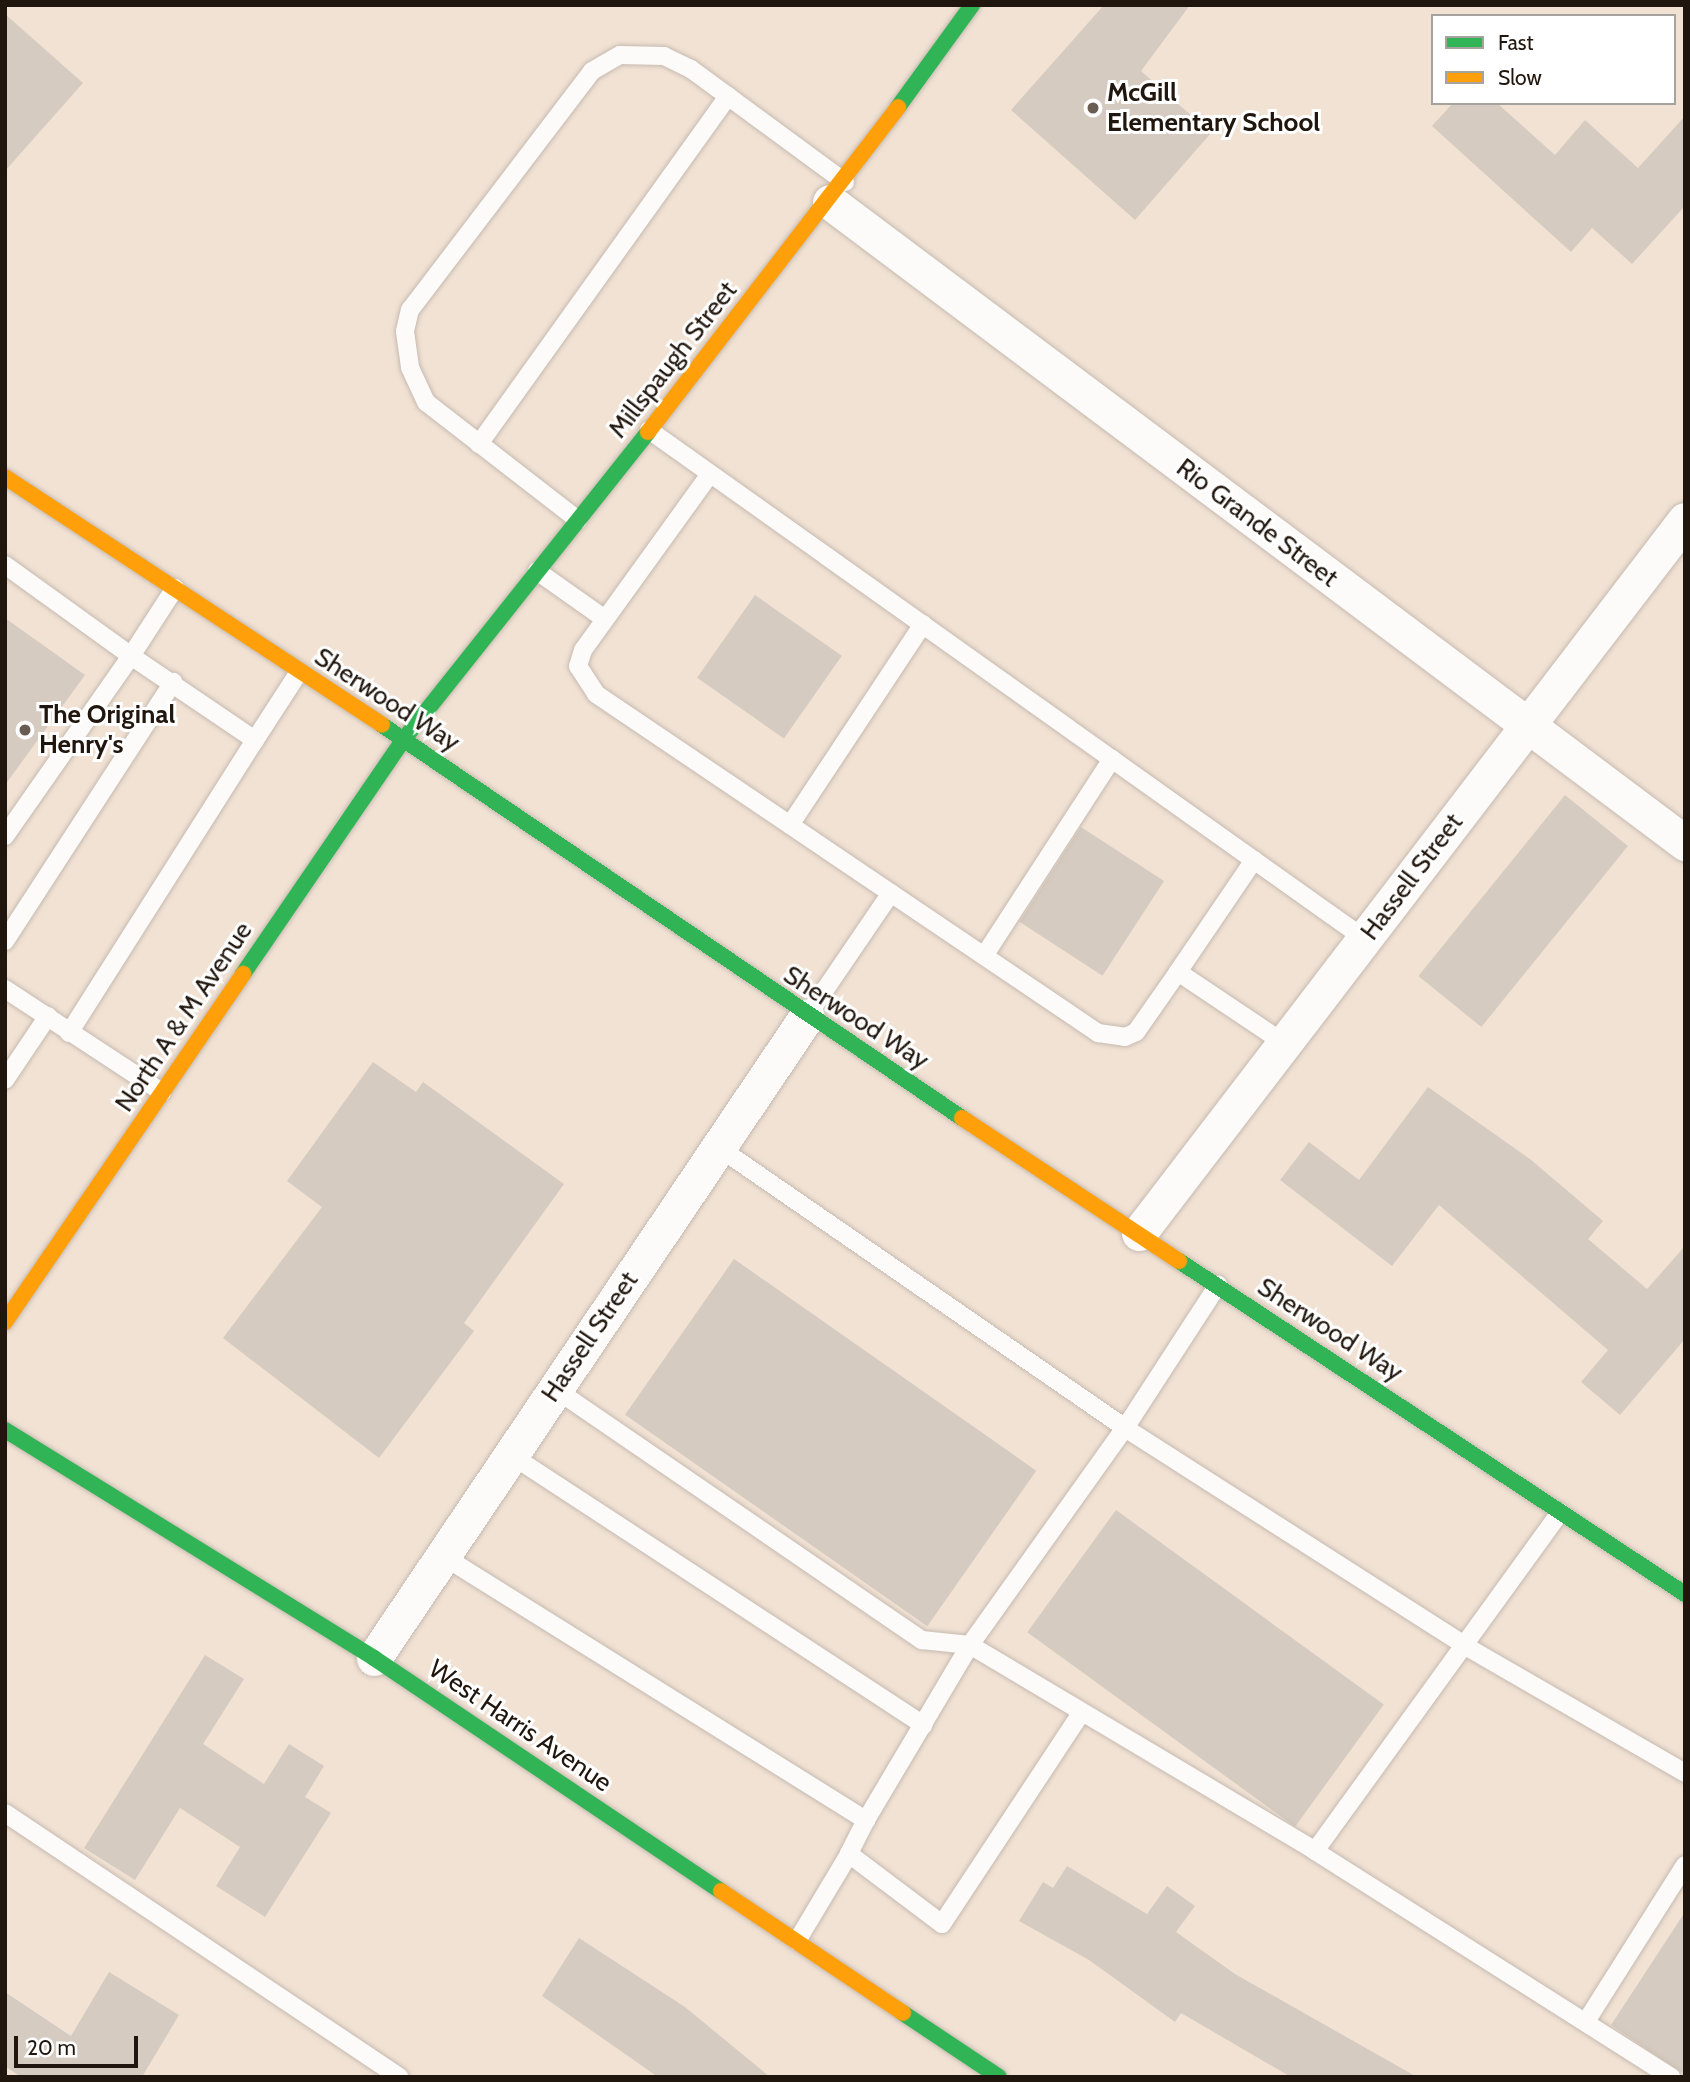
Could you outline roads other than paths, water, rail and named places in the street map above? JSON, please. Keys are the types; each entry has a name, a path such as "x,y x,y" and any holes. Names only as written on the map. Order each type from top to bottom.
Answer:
{"street":[{"name":"Millspaugh Street","path":"404,739 837,192 972,5"},
{"name":"Rio Grande Street","path":"837,192 1527,727 1685,843"},
{"name":"Sherwood Way","path":"5,477 404,739 807,1016 1685,1594"},
{"name":"Hassell Street","path":"1139,1233 1685,520"},
{"name":"North A & M Avenue","path":"5,1322 404,739"},
{"name":"Hassell Street","path":"374,1658 807,1016"},
{"name":"West Harris Avenue","path":"5,1430 374,1658 999,2077"}],"lane":[{"path":"578,520 426,402 410,367 405,331 411,310 592,71 620,55 664,56 728,96 837,192"},
{"path":"479,444 728,96"},
{"path":"649,430 1365,939"},
{"path":"710,474 583,650 578,666 586,683 790,825 1110,1037 1136,1032 1254,860"},
{"path":"5,565 131,656 255,740"},
{"path":"537,571 605,619"},
{"path":"5,836 131,656 175,588"},
{"path":"790,825 923,624"},
{"path":"69,1033 299,672"},
{"path":"5,941 173,682"},
{"path":"984,956 1112,759"},
{"path":"807,1016 891,893"},
{"path":"1178,972 1284,1043"},
{"path":"5,989 162,1092"},
{"path":"5,1080 48,1016"},
{"path":"718,1147 1125,1428 1467,1647 1685,1773"},
{"path":"797,1941 970,1645 1125,1428 1218,1285"},
{"path":"555,1388 922,1640 970,1645 1315,1851 1415,1919 1587,2020 1671,2077"},
{"path":"511,1455 923,1725"},
{"path":"1315,1851 1467,1647 1560,1512"},
{"path":"443,1556 866,1820"},
{"path":"849,1854 942,1924 1082,1712"},
{"path":"5,1813 400,2077"},
{"path":"1587,2020 1685,1865"}],"place":[{"name":"McGill Elementary School","path":"1093,108"},
{"name":"The Original Henry's","path":"25,730"}]}
